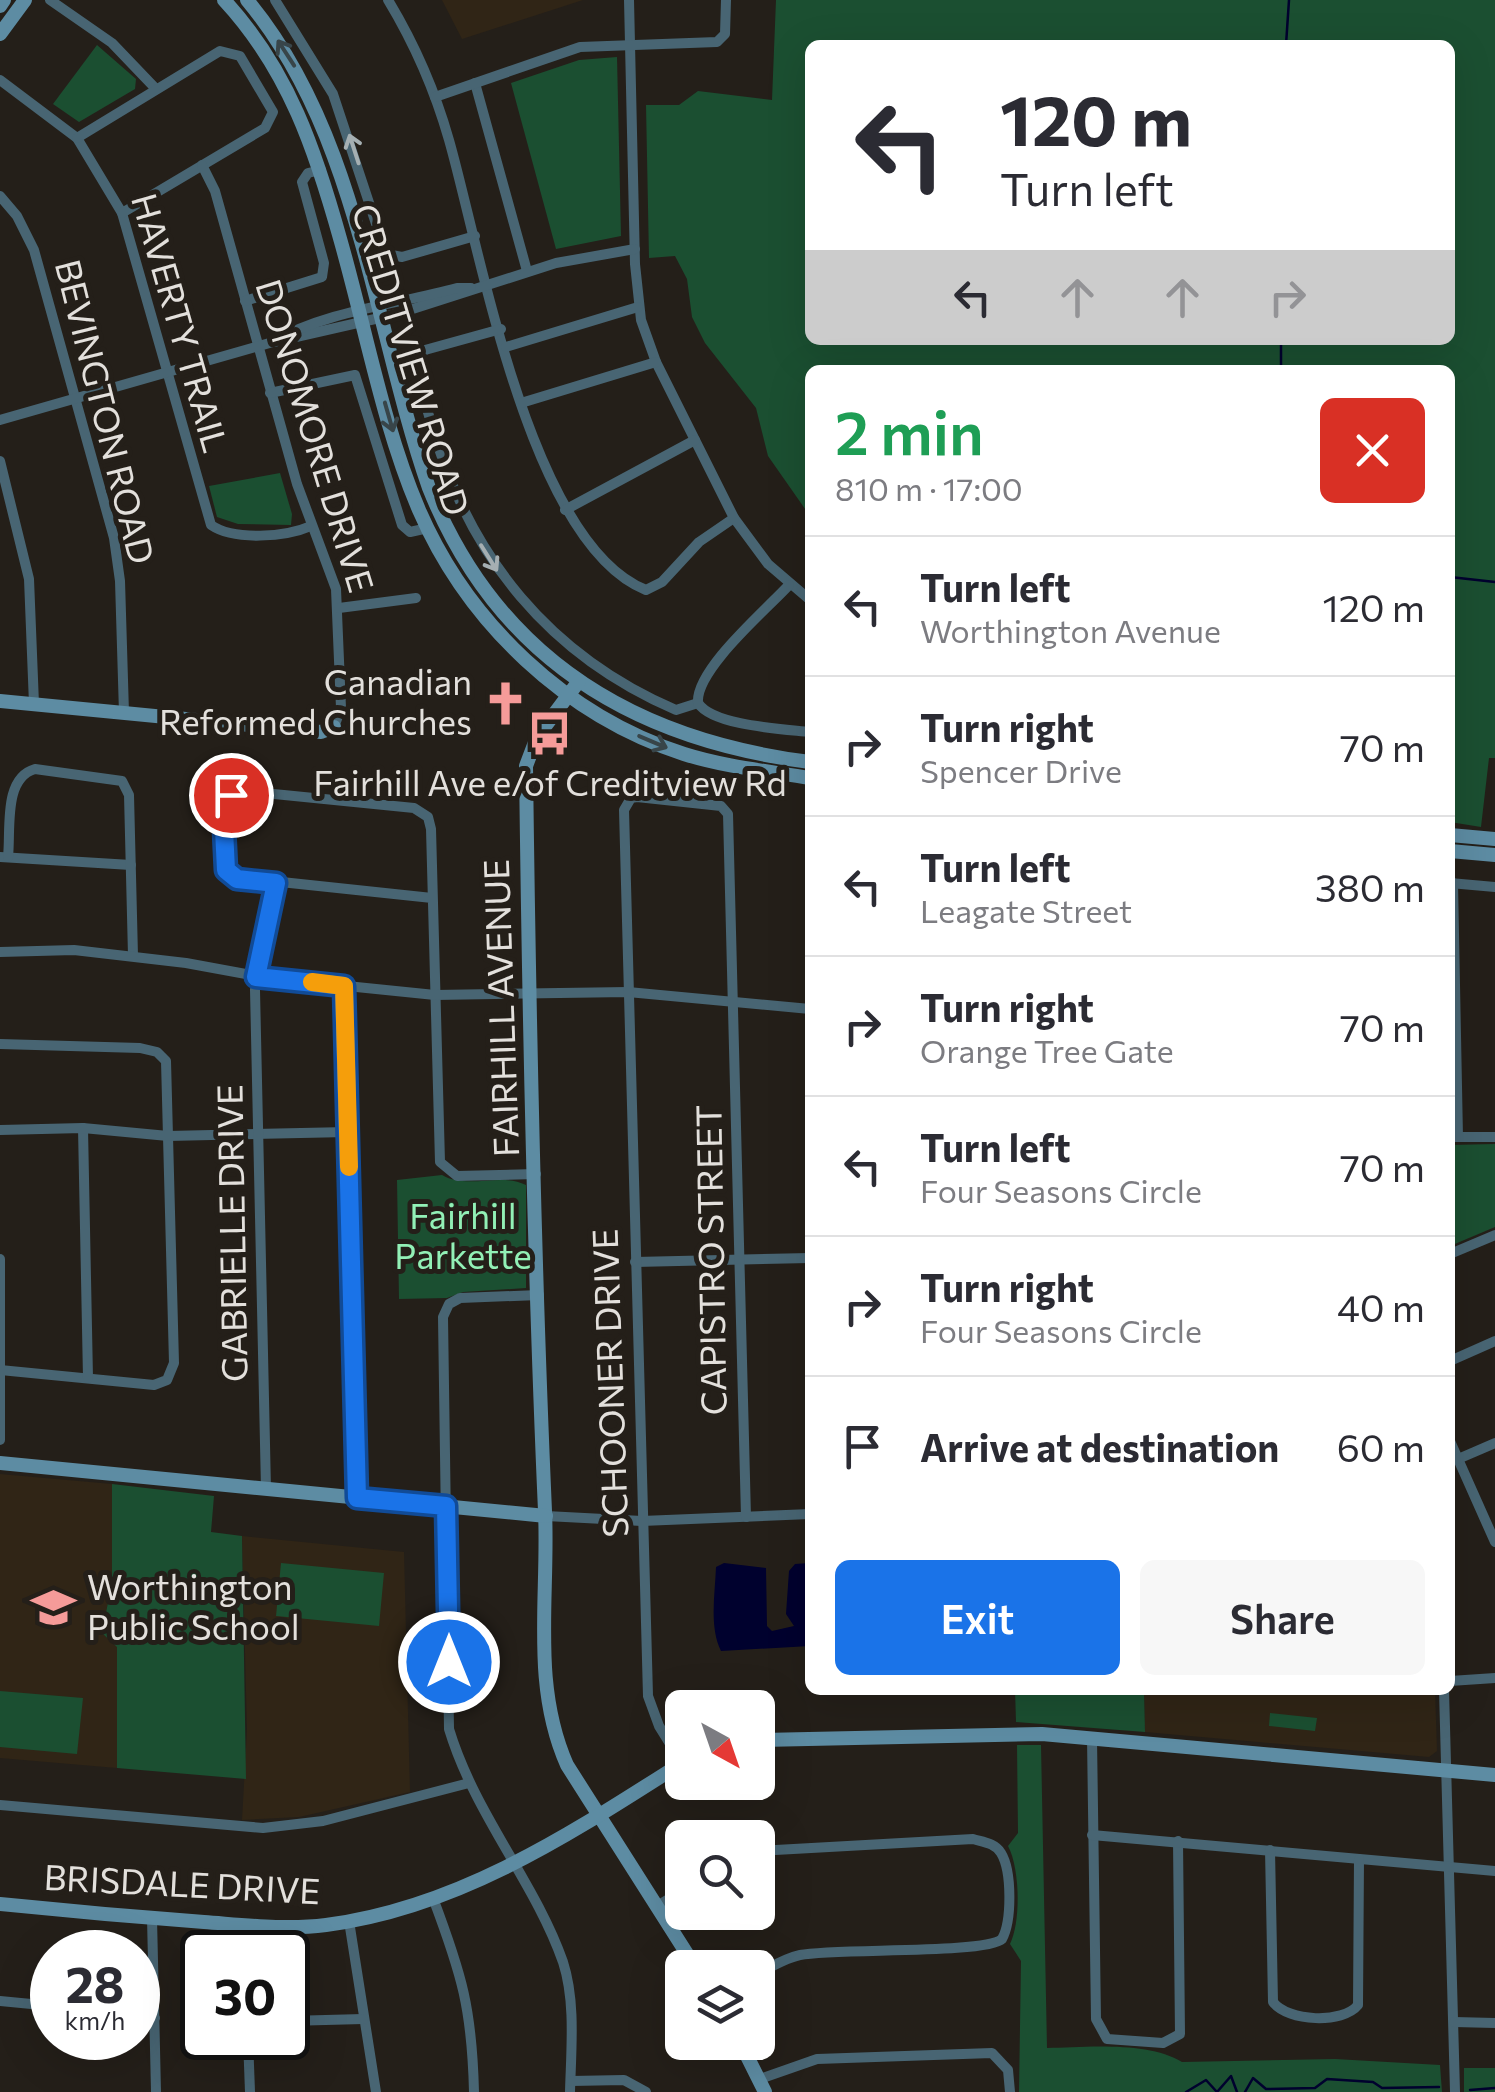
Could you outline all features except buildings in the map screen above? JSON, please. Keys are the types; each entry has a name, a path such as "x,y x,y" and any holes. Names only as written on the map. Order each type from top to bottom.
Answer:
{"street":[{"path":"0,34 24,0"},
{"path":"50,0 133,61 156,89"},
{"path":"67,12 75,0"},
{"name":"CREDITVIEW ROAD","path":"224,0 278,70 300,112 321,170 406,474 428,528 482,613 515,650 568,694 611,722 679,752 728,766 805,777"},
{"name":"CREDITVIEW ROAD","path":"247,0 286,52 320,119 422,468 450,534 497,606 540,651 578,681 628,712 680,735 739,752 805,761"},
{"path":"275,0 333,94 386,254 402,257 475,236"},
{"path":"388,0 435,97 521,403 546,474 565,510 608,562 646,590 662,582 699,542 734,518"},
{"path":"629,0 638,307 656,362 734,518 790,586 805,596"},
{"path":"435,97 580,48 717,42 725,34 726,0"},
{"path":"77,138 227,50 240,56 260,87 273,112 270,124 122,212"},
{"name":"HAVERTY TRAIL","path":"0,80 77,138 122,212 211,525 227,532 288,534 311,526"},
{"path":"475,84 528,272"},
{"name":"DONOMORE DRIVE","path":"202,165 215,192 311,526 336,589 341,708 334,727"},
{"path":"245,301 322,277 324,263 302,182 308,174 321,170"},
{"name":"BEVINGTON ROAD","path":"0,196 31,241 120,574 124,712"},
{"path":"0,420 273,342 292,342 457,288 635,249"},
{"path":"324,263 346,258"},
{"path":"506,347 638,307"},
{"path":"501,329 425,350 414,360 439,451 466,518 518,598 584,659 634,691 676,710 698,703"},
{"path":"521,403 656,362"},
{"path":"270,393 376,368"},
{"path":"355,374 402,525 410,532 428,528"},
{"path":"565,510 695,440"},
{"path":"0,461 29,579 34,704"},
{"path":"698,703 701,685 714,664 790,586"},
{"path":"339,608 416,598"},
{"name":"FAIRHILL AVENUE","path":"578,681 537,737 526,766 546,1516 546,1700 552,1732 566,1765 685,1950"},
{"path":"0,700 321,732 334,727"},
{"path":"698,703 706,712 735,721 805,731"},
{"path":"131,865 4,857 14,786 22,774 35,769 122,781 129,795 131,865 133,956"},
{"path":"432,898 237,879 225,866 224,806 237,792 420,811 430,825 432,898 438,1155 444,1169 457,1176 536,1174"},
{"name":"SCHOONER DRIVE","path":"665,1736 648,1696 624,810 631,798 721,806 728,814 733,1001"},
{"path":"1455,835 1495,839"},
{"path":"1455,851 1495,855"},
{"name":"GABRIELLE DRIVE","path":"266,1489 256,977 276,883"},
{"path":"1455,883 1495,886"},
{"path":"0,952 74,950 256,977 434,994 628,992 805,1008"},
{"path":"344,986 357,1498"},
{"name":"CAPISTRO STREET","path":"733,1001 746,1517"},
{"path":"0,1044 84,1043 158,1052 167,1067 174,1370 167,1380 154,1385 1,1370"},
{"path":"0,1130 83,1128 168,1136 348,1132"},
{"path":"83,1128 88,1378"},
{"path":"1455,1137 1495,1137"},
{"path":"1455,1252 1495,1234"},
{"path":"635,1262 805,1258"},
{"path":"0,1260 0,1440"},
{"path":"539,1295 460,1298 444,1311 449,1729 468,1783 549,1928 564,1966 570,2086 624,2080 646,2092"},
{"path":"1455,1358 1495,1341"},
{"path":"1458,1459 1495,1444"},
{"path":"1455,1453 1495,1542"},
{"path":"0,1463 546,1516 642,1521 805,1514"},
{"path":"1455,1681 1495,1678"},
{"path":"1444,1695 1455,2092"},
{"path":"775,1740 1026,1734 1495,1775"},
{"path":"1092,1738 1097,2026 1107,2039 1162,2044 1176,2039 1182,2027 1178,1841"},
{"name":"BRISDALE DRIVE","path":"0,1904 270,1927 349,1921 433,1898 511,1864 601,1815 665,1774"},
{"path":"0,1804 264,1828 323,1821 468,1783"},
{"path":"1092,1836 1495,1871"},
{"path":"775,1846 954,1840 992,1844 1001,1853 1006,1872 1008,1922 1002,1939 988,1947 896,1947 798,1956 775,1966"},
{"path":"1270,1850 1273,2002 1293,2016 1345,2016 1358,2004 1359,1859"},
{"path":"433,1898 465,1983 472,2021 474,2092"},
{"path":"657,1906 665,1901"},
{"path":"152,1918 152,1930"},
{"path":"349,1921 376,2092"},
{"path":"0,2000 30,2003"},
{"path":"310,2020 363,2019"},
{"path":"1454,2022 1495,2023"},
{"path":"749,2060 762,2086 817,2059 992,2053 1008,2070 1010,2092"},
{"path":"156,2060 156,2092"},
{"path":"249,2060 250,2092"}],"shaded area":[{"path":"442,0 583,0 462,39"},
{"name":"Worthington Public School","path":"0,1474 112,1484 112,1582 102,1633 117,1646 117,1768 0,1758"},
{"path":"242,1536 404,1552 410,1792 299,1817 242,1820 247,1730"},
{"path":"1144,1695 1435,1695 1437,1751 1429,1757 1145,1732"}],"green space":[{"path":"776,0 1495,0 1495,758 1489,758 1481,827 1455,823 1455,365 805,365 805,509 768,456 756,408 705,343 692,317 687,279 675,256 649,258 646,105 679,105 698,91 772,100"},
{"path":"97,45 136,79 135,89 79,122 53,104"},
{"path":"617,57 621,236 556,249 511,83 579,60"},
{"path":"280,473 292,514 291,525 238,524 217,517 209,486"},
{"path":"1495,1144 1495,1227 1455,1244 1455,1145"},
{"name":"Fairhill Parkette","path":"442,1175 462,1181 506,1180 526,1185 526,1288 463,1292 447,1298 399,1299 397,1180"},
{"path":"112,1484 214,1496 211,1532 242,1536 246,1779 117,1768 117,1647 102,1633 112,1582"},
{"path":"281,1563 384,1573 379,1626 276,1616"},
{"path":"0,1691 83,1698 77,1754 0,1747"},
{"path":"1015,1695 1144,1695 1145,1732 1016,1722"},
{"path":"1270,1713 1317,1718 1315,1731 1269,1726"},
{"path":"1017,1745 1041,1745 1047,2048 1135,2048 1182,2062 1335,2059 1440,2065 1442,2092 1019,2092 1021,1961 1010,1944 1018,1895 1008,1846 1018,1833"},
{"path":"1464,2068 1495,2068 1495,2092 1464,2092"}],"water":[{"path":"724,1563 766,1568 767,1626 772,1631 794,1626 786,1614 789,1571 795,1564 805,1563 805,1646 721,1651 714,1621 716,1567"}],"waterway":[{"path":"1286,40 1289,0"},
{"path":"1281,345 1281,365"},
{"path":"1455,578 1495,582"},
{"path":"1186,2092 1206,2080 1217,2092 1231,2076 1237,2092"},
{"path":"1245,2092 1253,2078 1266,2089 1315,2088 1327,2079 1373,2082 1382,2088 1439,2087"},
{"path":"1470,2090 1495,2088"}],"slow traffic":[{"path":"312,982 344,986 349,1167"}],"place":[{"name":"Canadian Reformed Churches","path":"505,703"},
{"name":"Fairhill Ave e/of Creditview Rd","path":"550,734"},
{"name":"Worthington Public School","path":"54,1608"}],"route":[{"path":"231,795 223,809 226,870 237,879 276,883 256,977 344,986 357,1498 446,1506 449,1662"}]}
